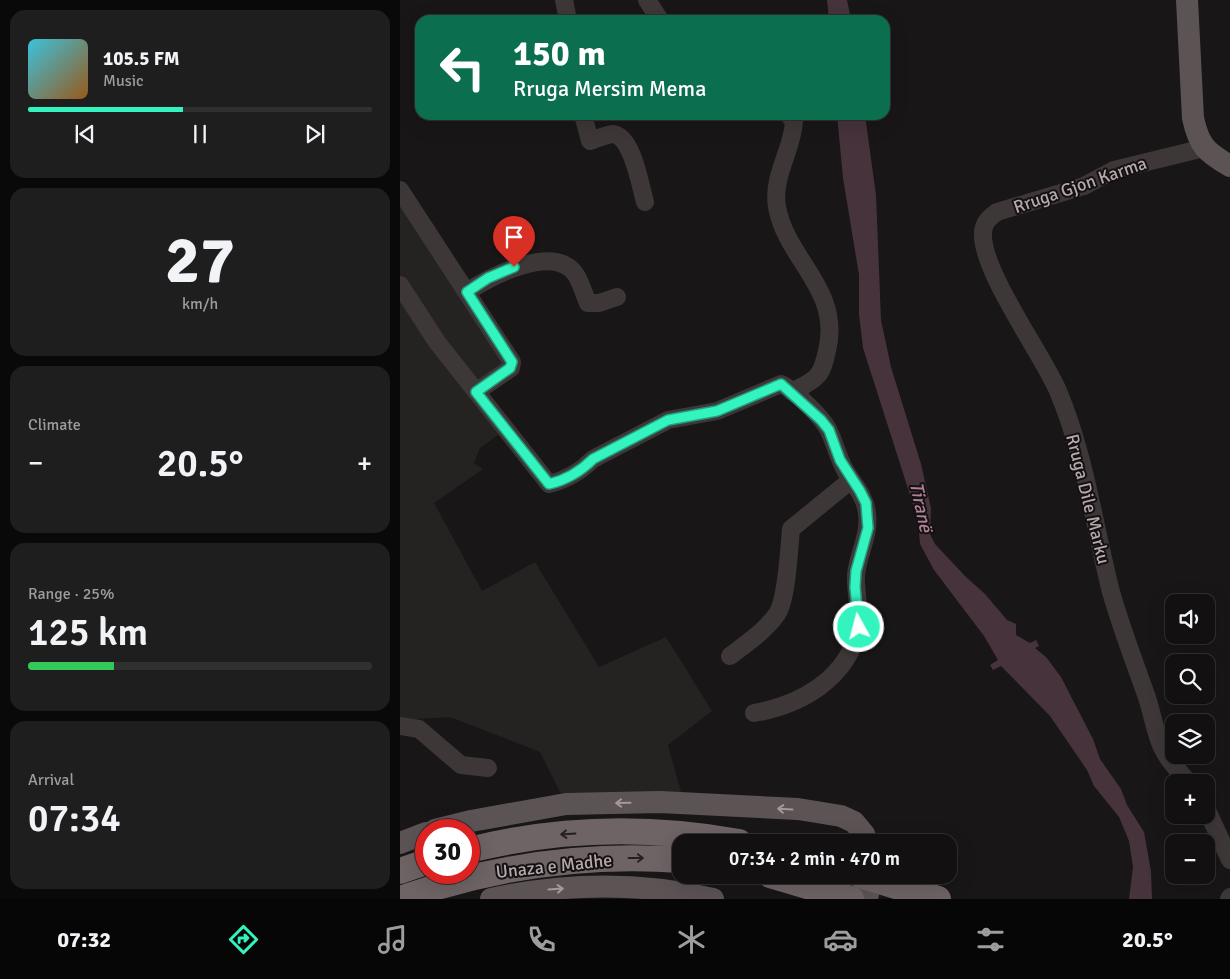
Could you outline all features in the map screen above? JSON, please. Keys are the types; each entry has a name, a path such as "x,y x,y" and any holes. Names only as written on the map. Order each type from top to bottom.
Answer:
{"highway":[{"name":"Unaza e Madhe","path":"480,848 542,836 609,831 678,834"},
{"name":"Unaza e Madhe","path":"400,899 494,871 596,859 672,860"},
{"path":"400,871 415,866"},
{"path":"801,884 842,896"},
{"path":"889,884 938,899"}],"main road":[{"path":"1187,0 1193,118 1197,136 1204,148 1230,166"},
{"path":"480,819 566,804 660,802 798,809 842,816 854,822 864,834"},
{"path":"400,843 415,837"},
{"path":"867,899 870,884"},
{"path":"491,899 525,892 606,892 655,889 713,899"}],"street":[{"path":"564,0 567,15"},
{"path":"647,0 657,15"},
{"path":"584,120 590,141 612,134 621,138 631,151 645,202"},
{"path":"792,392 818,376 829,343 827,306 824,296 800,258 782,222 776,198 780,167 793,135 793,120"},
{"name":"Rruga Gjon Karma","path":"987,219 997,212 1084,186 1114,170 1204,148"},
{"path":"400,190 512,362 510,368 476,392"},
{"name":"Rruga Dile Marku","path":"987,219 983,231 983,244 989,266 1041,355 1058,392 1076,444 1111,591 1128,649 1152,710 1166,756 1181,774"},
{"path":"467,292 502,271 543,262 555,263 572,270 576,274 588,303 599,303 618,297"},
{"path":"400,285 437,342 549,484 563,481 583,469 593,459 668,420 717,411 781,384 821,420 829,430 840,460 851,480 860,491 867,514 866,542 856,571 855,587 859,627 846,659 827,682 803,699 776,709 754,713"},
{"path":"730,656 755,636 777,614 782,602 791,529 851,480"},
{"path":"400,726 419,729 460,765 488,768"},
{"path":"1213,824 1230,860"}],"shaded area":[{"path":"400,190 512,362 476,392 506,429 480,448 474,463 483,469 434,503 482,591 535,562 599,667 666,637 712,711 668,745 683,799 566,804 540,752 450,717 400,720"}],"water":[{"path":"827,0 847,0 850,15 828,15"},
{"name":"Tiranë","path":"837,120 866,120 876,195 881,320 891,367 921,464 931,508 930,534 935,544 985,594 1007,620 1016,624 1016,635 1030,643 1036,640 1039,646 1035,648 1046,657 1061,677 1093,739 1100,759 1121,789 1127,805 1144,832 1151,871 1152,899 1129,899 1133,867 1129,841 1119,817 1094,786 1087,770 1050,716 1001,666 993,670 990,665 998,660 984,636 934,570 920,544 918,520 863,348 859,314 859,275 843,178"}],"route":[{"path":"514,267 488,278 467,292 512,362 510,368 476,392 549,484 563,481 583,469 593,459 668,420 700,416 717,411 745,401 769,388 781,384 784,385 829,430 840,460 866,503 868,528 866,542 856,571 855,587 859,627"}]}
